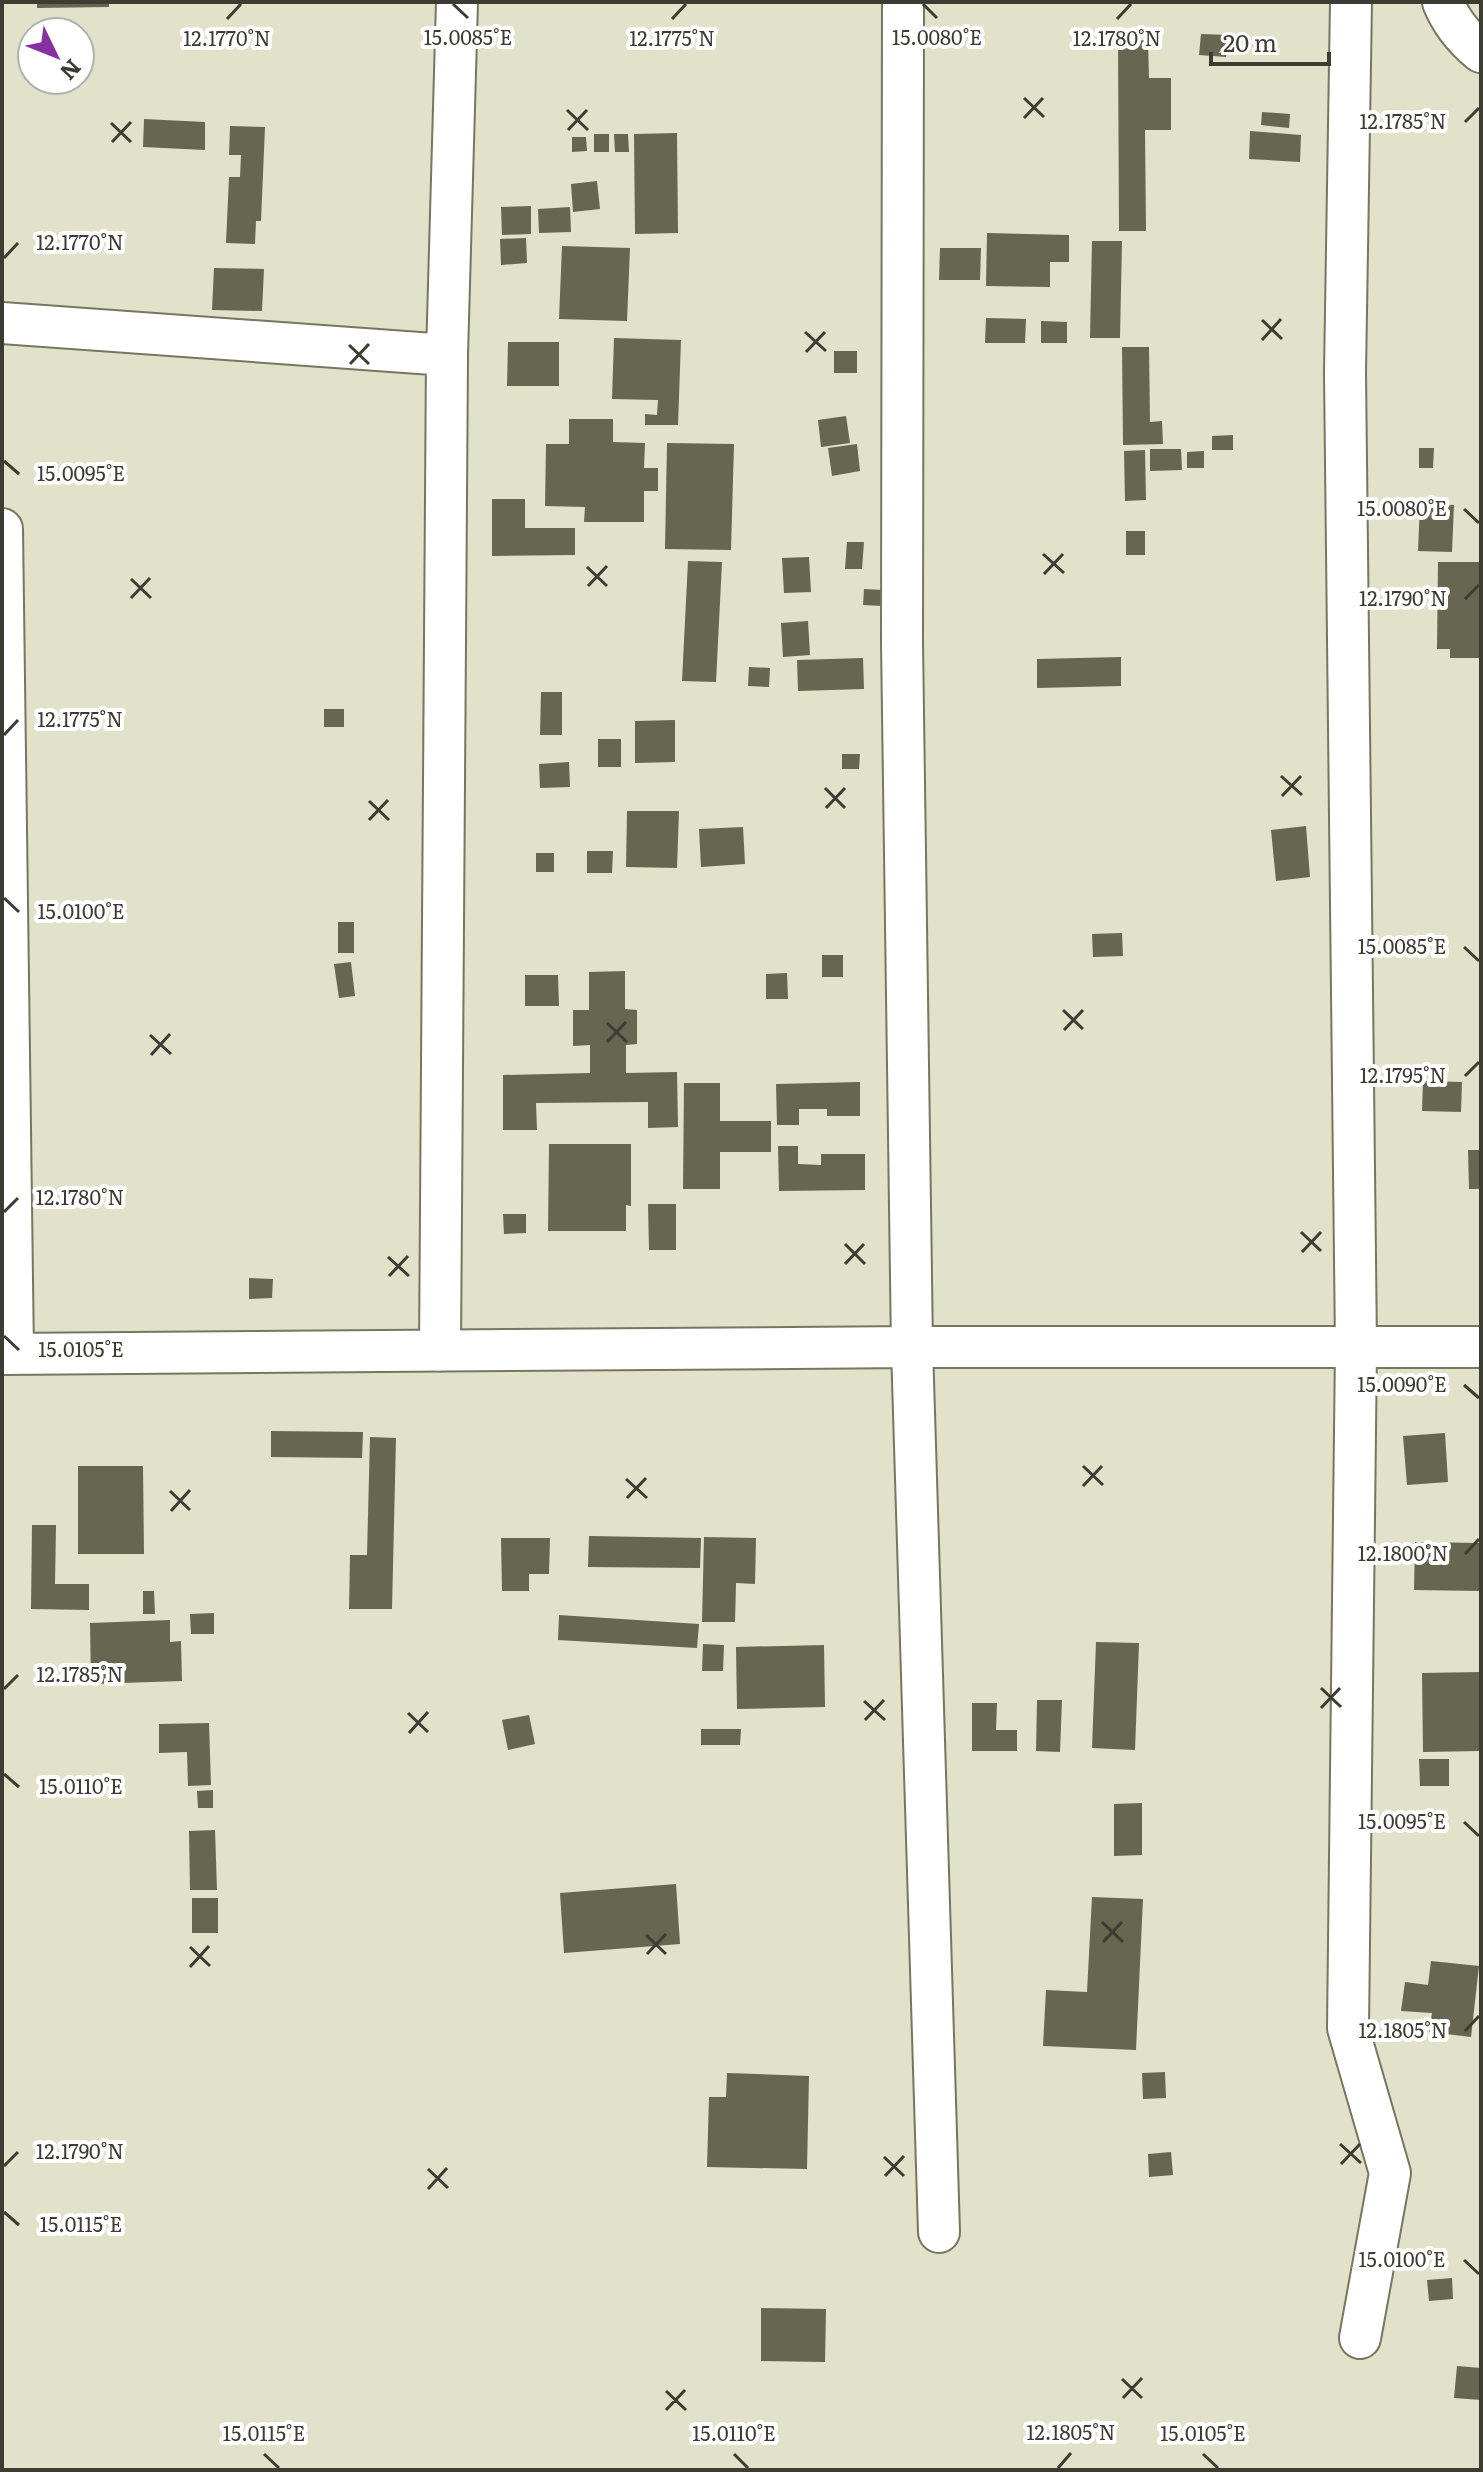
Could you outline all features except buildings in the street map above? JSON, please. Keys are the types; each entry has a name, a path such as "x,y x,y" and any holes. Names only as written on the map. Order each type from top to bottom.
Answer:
{"street":[{"path":"440,1351 447,355 457,2"},
{"path":"903,2 902,642 912,1347 939,2232"},
{"path":"1351,2 1345,389 1356,1347 1348,2028 1390,2173 1360,2338"},
{"path":"1443,2 1461,34 1481,52"},
{"path":"2,323 447,355"},
{"path":"2,529 8,1354 912,1347 1481,1347"}]}
